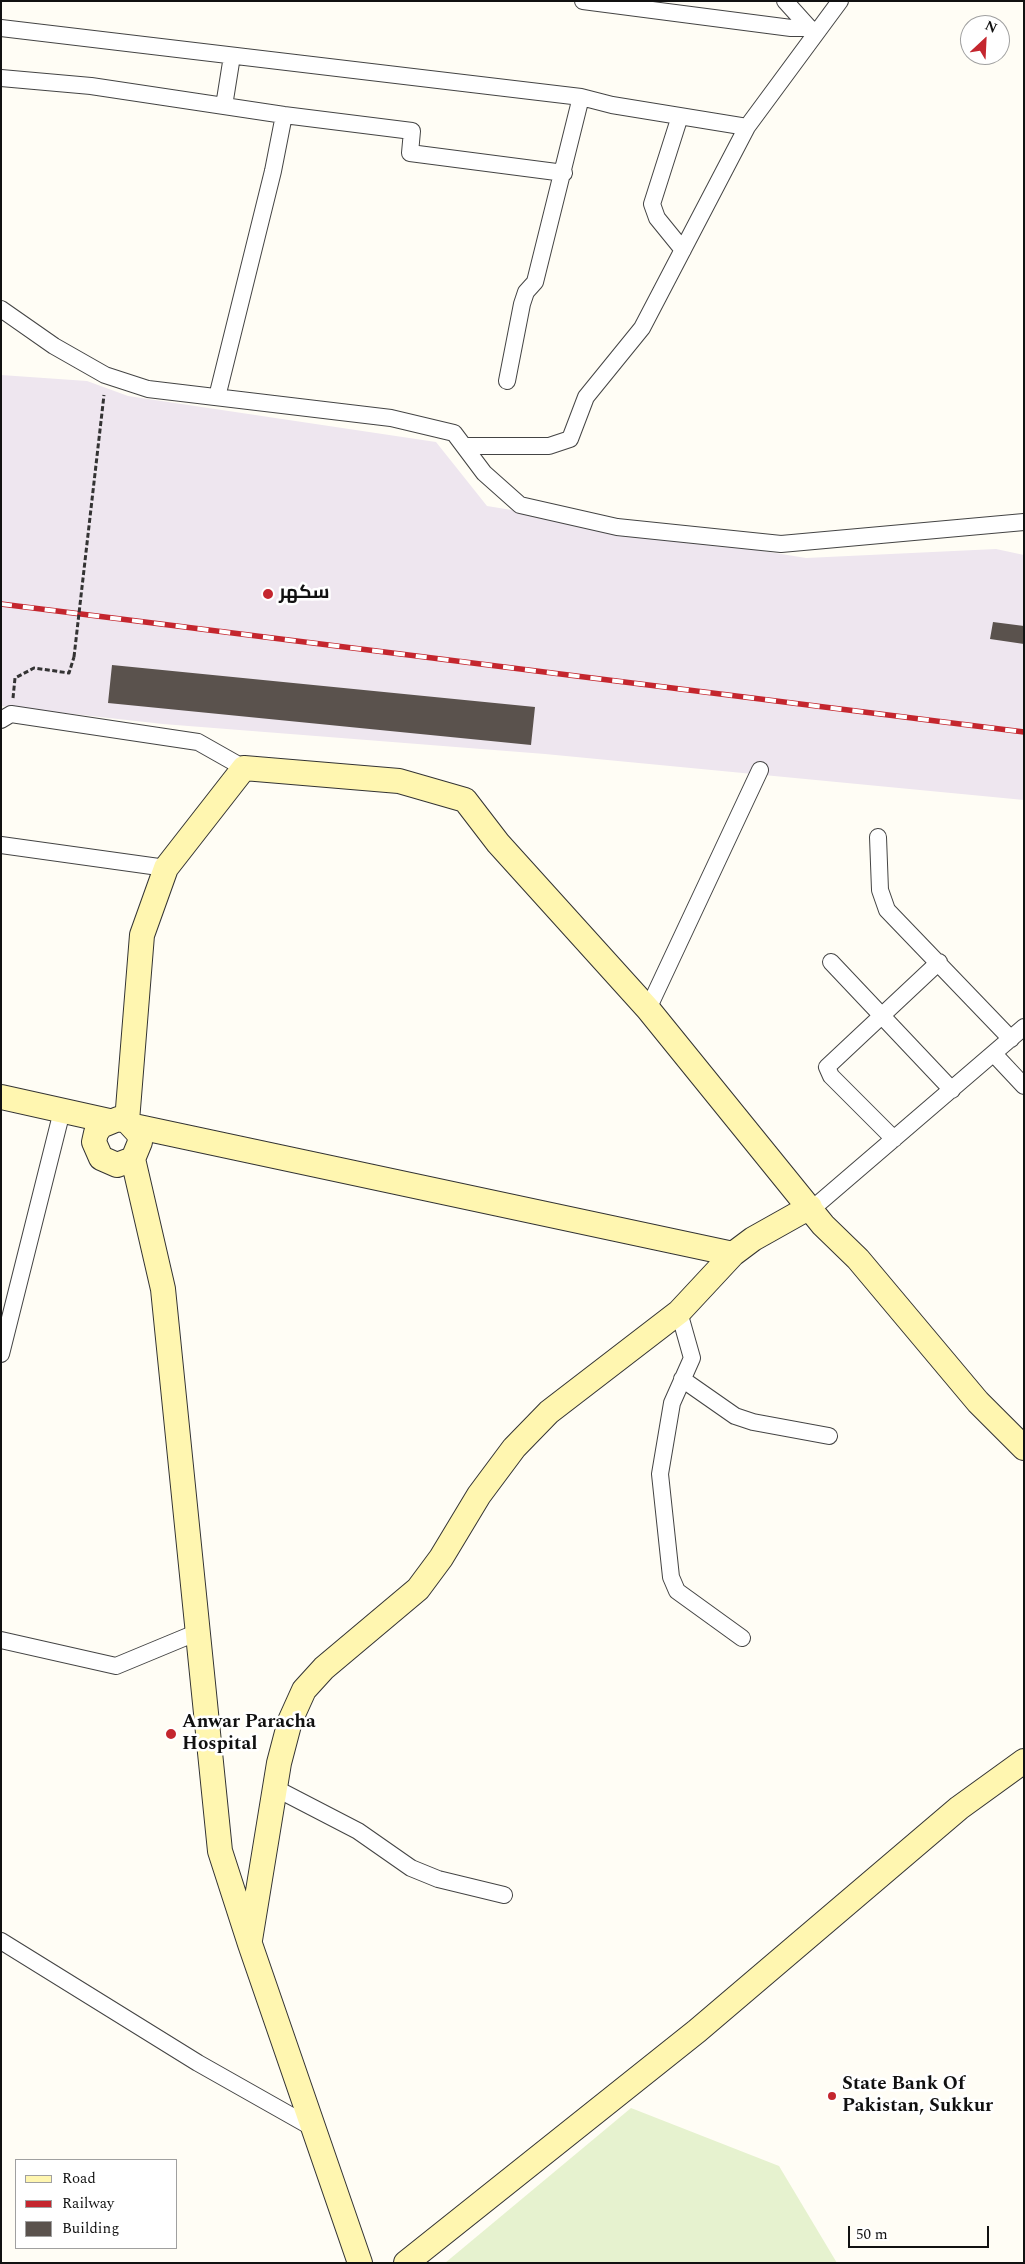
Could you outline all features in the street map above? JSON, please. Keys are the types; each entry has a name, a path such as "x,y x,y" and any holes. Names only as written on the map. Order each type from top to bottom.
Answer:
{"street":[{"path":"583,1 813,31"},
{"path":"786,1 813,31"},
{"path":"465,446 549,446 570,439 586,398 642,328 747,127 813,31 840,1"},
{"path":"1,28 581,97 612,105 747,127"},
{"path":"224,106 232,56"},
{"path":"1,78 91,86 284,115 412,131 410,153 564,173"},
{"path":"507,381 522,304 526,292 535,282 564,173 581,97"},
{"path":"217,398 273,171 284,115"},
{"path":"680,116 652,204 657,218 683,250"},
{"path":"1,309 54,346 104,374 148,389 391,418 454,433 484,473 520,506 617,527 781,544 1024,522"},
{"path":"6,717 198,742 244,768 399,780 465,800 498,843 648,1009 810,1207 822,1225 858,1259 910,1318 978,1402 1024,1448"},
{"path":"123,1123 142,935 166,868 244,768"},
{"path":"648,1009 760,770"},
{"path":"878,837 880,890 887,910 1012,1039"},
{"path":"1,845 166,868"},
{"path":"831,962 952,1090"},
{"path":"894,1139 831,1076 827,1067 939,962"},
{"path":"250,1944 275,1788 290,1722 304,1690 324,1668 418,1589 442,1558 480,1495 514,1448 549,1412 679,1312 733,1254 753,1239 819,1203 1024,1027"},
{"path":"994,1054 1024,1086"},
{"path":"1,1097 733,1254"},
{"path":"2,1345 62,1111"},
{"path":"123,1123 96,1133 94,1142 101,1158 108,1163 117,1165 134,1159"},
{"path":"123,1123 139,1134 140,1142 134,1159 163,1289 220,1851 250,1944 360,2263"},
{"path":"679,1312 692,1358 672,1403 660,1474 671,1577 676,1591 742,1638"},
{"path":"682,1379 735,1416 762,1424 829,1436"},
{"path":"1,1640 116,1666 198,1632"},
{"path":"406,2263 696,2031 959,1808 1024,1761"},
{"path":"275,1788 358,1830 411,1868 438,1879 504,1895"},
{"path":"1,1940 198,2063 313,2128"}],"path":[{"path":"6,717 15,678 34,668 69,673 74,656 104,396"}],"shaded area":[{"path":"1,375 87,381 128,396 436,442 487,506 806,558 996,549 1024,555 1024,800 545,754 163,724 1,706"}],"green space":[{"path":"631,2108 779,2166 837,2263 445,2263"}],"building":[{"path":"993,622 1024,626 1024,644 990,639"},
{"path":"112,665 535,707 531,745 108,703"}],"railway":[{"path":"1,604 1024,732"}],"place":[{"name":"سكهر","path":"268,594"},
{"name":"Anwar Paracha Hospital","path":"171,1734"},
{"name":"State Bank Of Pakistan, Sukkur","path":"832,2096"}]}
